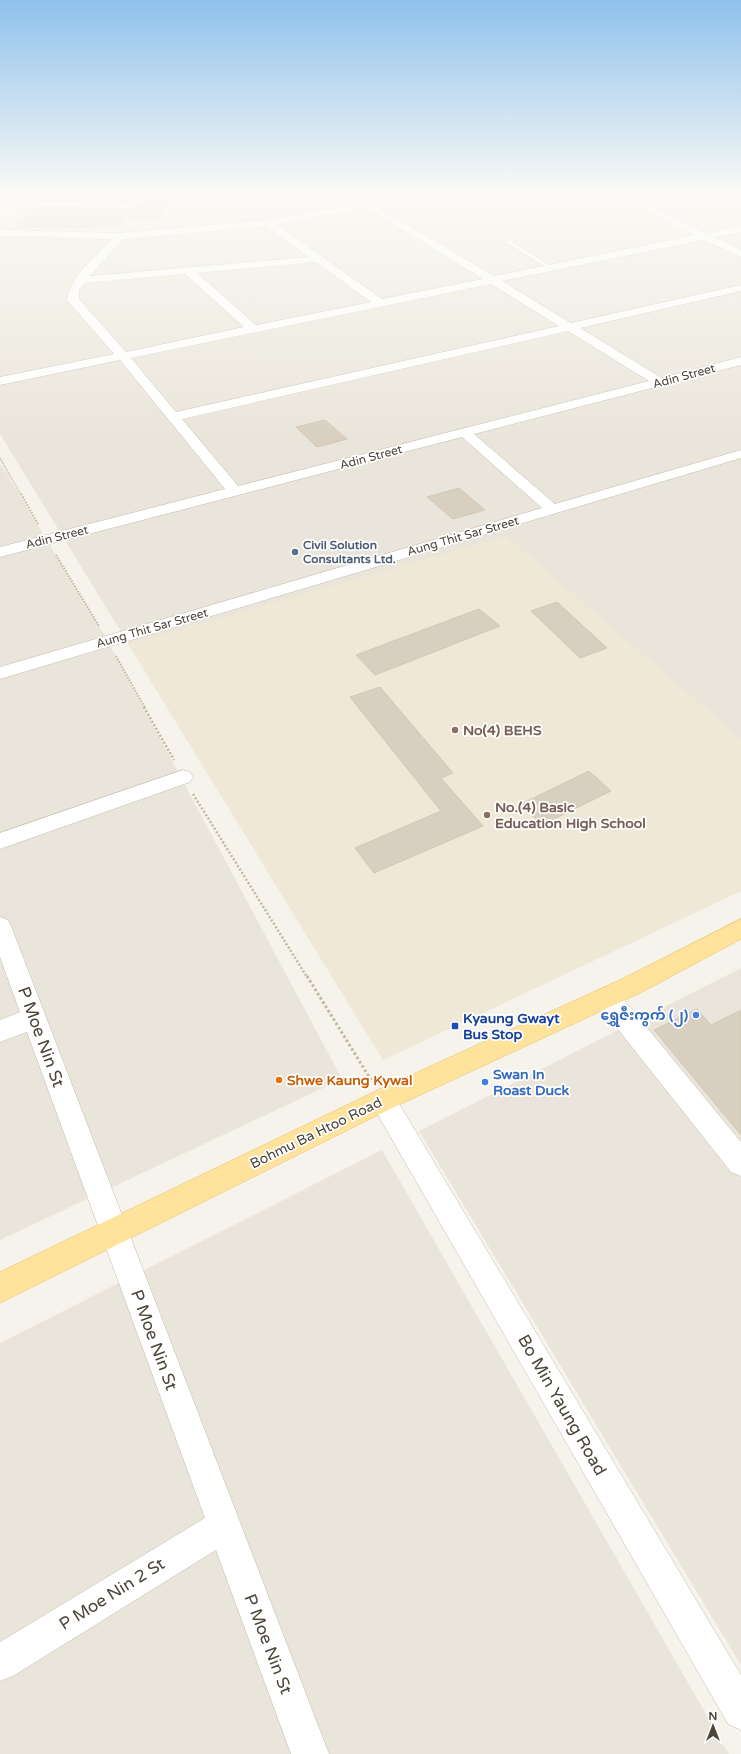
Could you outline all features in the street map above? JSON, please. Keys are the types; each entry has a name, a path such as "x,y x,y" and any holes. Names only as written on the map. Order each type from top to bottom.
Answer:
{"main road":[{"name":"Bohmu Ba Htoo Road","path":"0,1288 382,1100 607,997 741,928"}],"street":[{"path":"83,277 74,290 73,300 122,355 235,492"},
{"path":"80,280 114,277"},
{"path":"196,277 252,328"},
{"path":"343,277 379,302"},
{"path":"489,277 660,382"},
{"path":"0,381 379,302 509,277"},
{"path":"174,418 741,288"},
{"name":"Adin Street","path":"0,552 741,361"},
{"path":"465,433 553,510"},
{"name":"Aung Thit Sar Street","path":"0,673 741,454"},
{"path":"0,841 183,776"},
{"name":"P Moe Nin St","path":"0,926 310,1754"},
{"path":"607,997 741,1163"},
{"path":"0,1031 34,1018"},
{"name":"Bo Min Yaung Road","path":"382,1100 741,1711"},
{"name":"P Moe Nin 2 St","path":"0,1662 224,1526"}],"shaded area":[{"path":"0,277 741,277 741,891 383,1060 0,434"},
{"path":"0,463 108,641 342,1079 0,1240"},
{"name":"No.(4) Basic Education High School","path":"506,536 741,739 741,891 383,1060 128,644"},
{"path":"741,968 741,1665 419,1131"},
{"path":"382,1150 729,1754 0,1754 0,1343"}],"building":[{"path":"325,420 347,439 317,447 296,427"},
{"path":"459,488 485,510 453,519 427,497"},
{"path":"557,602 607,648 580,658 531,611"},
{"path":"479,609 500,626 375,675 356,655"},
{"path":"380,687 453,773 441,778 483,826 374,873 355,848 441,811 350,697"},
{"path":"589,771 611,791 542,825 521,804"},
{"path":"697,1009 711,1025 741,1010 741,1135 654,1030"}],"place":[{"name":"Civil Solution Consultants Ltd.","path":"295,552"},
{"name":"No(4) BEHS","path":"455,730"},
{"name":"No.(4) Basic Education High School","path":"487,815"},
{"name":"ရွှေဇီးကွက် (၂)","path":"696,1015"},
{"name":"Kyaung Gwayt Bus Stop","path":"455,1026"},
{"name":"Shwe Kaung Kywal","path":"279,1080"},
{"name":"Swan In Roast Duck","path":"485,1082"}]}
